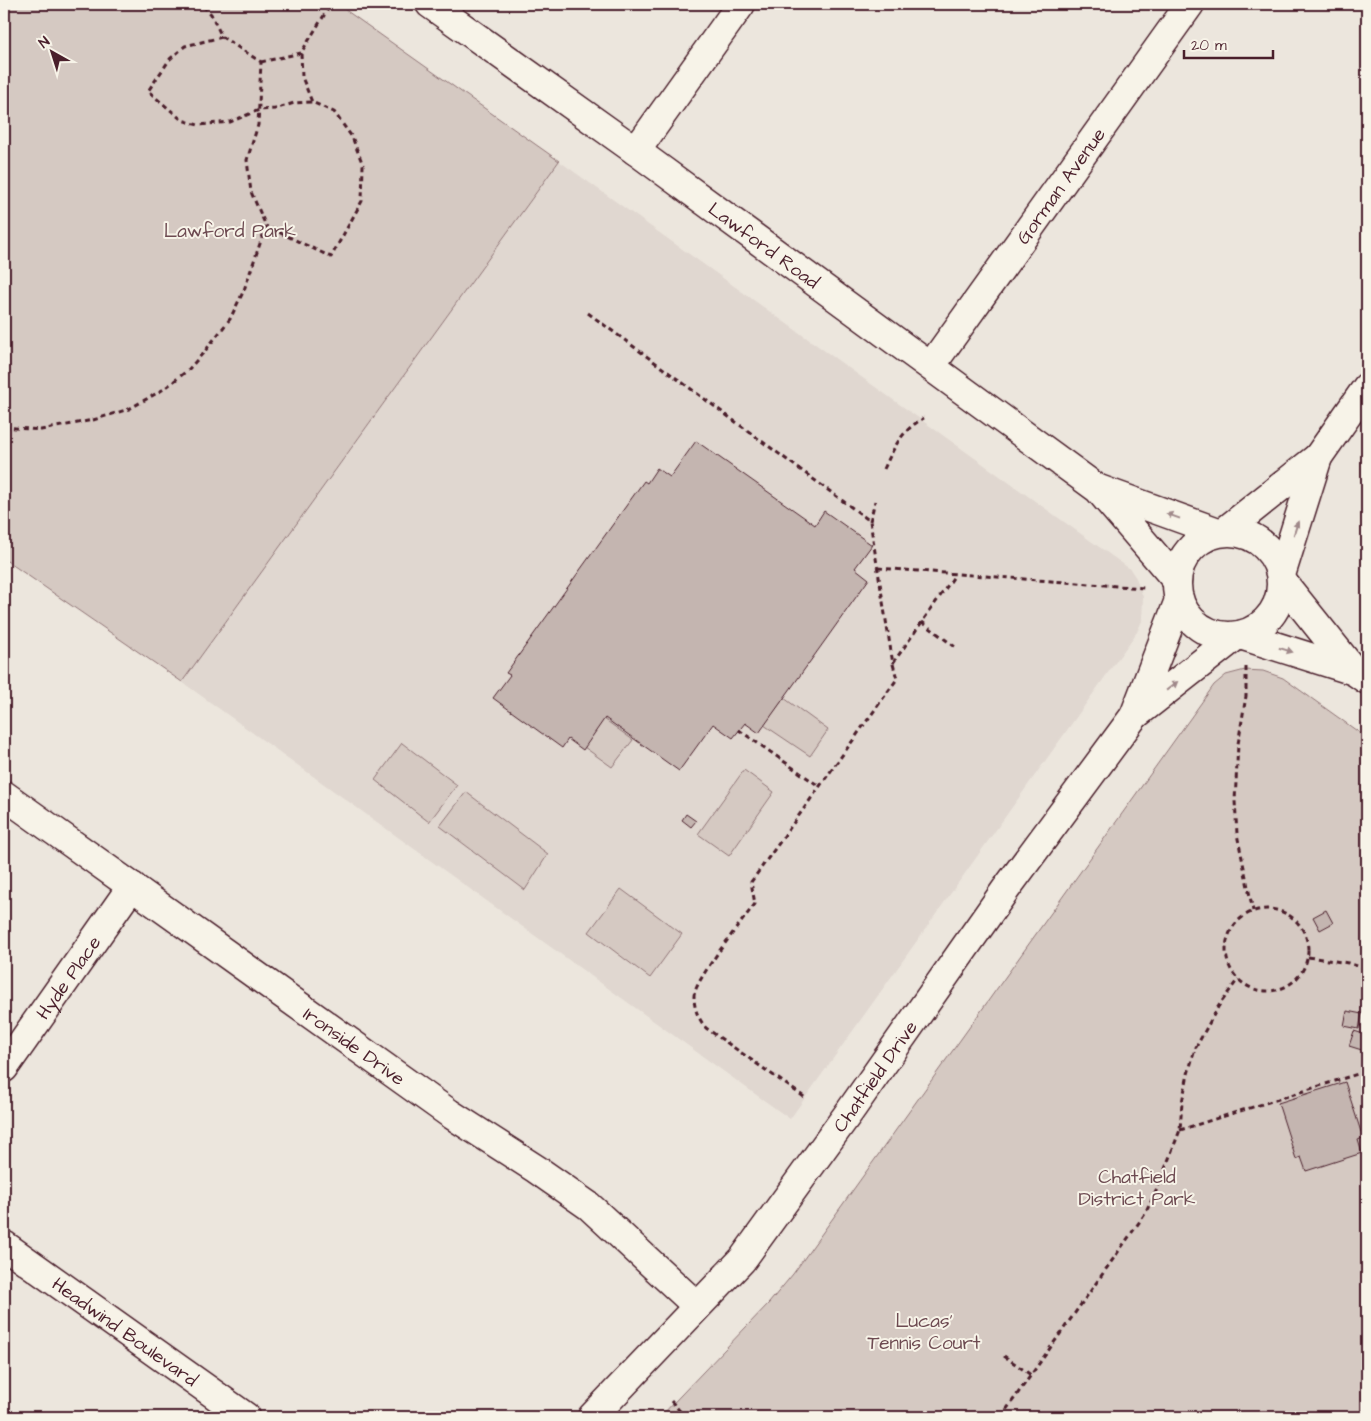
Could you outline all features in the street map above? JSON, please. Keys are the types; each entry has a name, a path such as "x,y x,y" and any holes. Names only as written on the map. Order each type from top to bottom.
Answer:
{"street":[{"name":"Lawford Road","path":"430,4 636,151 1098,489 1178,590"},
{"path":"636,151 741,4"},
{"name":"Gorman Avenue","path":"931,366 1190,4"},
{"path":"1361,675 1238,635 1220,635 1203,630 1188,617 1178,590 1181,563 1187,552 1201,539 1222,532 1318,457 1367,387"},
{"path":"1238,635 1256,629 1269,617 1279,601 1281,578 1318,457"},
{"name":"Lawford Road","path":"1098,489 1222,532"},
{"path":"1222,532 1244,533 1260,542 1273,554 1281,578 1361,675"},
{"name":"Chatfield Drive","path":"1134,716 1178,590"},
{"name":"Chatfield Drive","path":"592,1417 742,1260 850,1111 1006,889 1134,716 1238,635"},
{"name":"Ironside Drive","path":"4,795 450,1113 589,1206 697,1306"},
{"name":"Hyde Place","path":"4,1068 132,886"},
{"name":"Headwind Boulevard","path":"4,1246 246,1417"}],"path":[{"path":"201,4 211,14 222,37 261,62 301,53"},
{"path":"312,102 302,77 301,53 331,4"},
{"path":"222,37 185,46 170,59 148,91 182,120 198,125 230,122 259,110 275,109 294,102 312,102 334,112 352,137 363,165 362,201 331,256 266,226"},
{"path":"4,427 41,430 93,420 129,409 164,389 193,364 230,319 244,290 266,226 251,192 247,160 258,125 261,62"},
{"path":"588,313 870,521"},
{"path":"884,469 892,450 911,425 924,418"},
{"path":"808,1100 706,1028 696,1014 694,994 702,977 755,904 751,882 896,679 892,664 870,521 875,501"},
{"path":"878,568 1144,588"},
{"path":"892,664 955,575"},
{"path":"922,622 958,649"},
{"path":"1246,667 1246,696 1238,744 1235,801 1237,834 1253,911"},
{"path":"739,730 819,786"},
{"path":"1265,908 1278,909 1289,914 1305,932 1308,944 1308,957 1304,967 1298,977 1280,989 1268,991 1257,990 1247,986 1238,979 1226,959 1228,935 1234,924 1242,916 1253,911 1265,908"},
{"path":"1308,957 1348,963 1367,969"},
{"path":"1001,1417 1145,1214 1158,1187 1180,1130 1184,1093 1195,1049 1218,1006 1238,979"},
{"path":"1180,1130 1367,1071"},
{"path":"1004,1356 1031,1375"},
{"path":"671,1401 685,1417"}],"shaded area":[{"path":"559,161 1130,569 1136,578 1143,597 1142,621 1137,632 790,1119 182,682"}],"green space":[{"name":"Lawford Park","path":"4,4 337,4 559,161 182,682 4,559"},
{"name":"Chatfield District Park","path":"1245,670 1263,671 1283,678 1367,738 1367,1417 660,1417 769,1303 793,1274 1214,685 1226,675"},
{"path":"784,698 828,730 810,756 764,725"},
{"path":"604,719 633,740 612,767 584,747"},
{"path":"402,743 457,785 429,822 375,780"},
{"path":"744,770 774,792 729,856 698,834"},
{"path":"466,792 548,854 525,890 440,826"},
{"path":"621,889 682,934 650,978 589,932"}],"building":[{"path":"696,441 815,525 824,511 872,545 855,568 869,579 759,733 745,723 733,738 713,724 679,771 605,718 583,750 568,739 562,748 493,698 510,675 506,673 644,481 647,483 657,468 670,477"},
{"path":"686,814 696,821 691,827 682,820"},
{"path":"1326,910 1333,923 1320,930 1313,917"},
{"path":"1347,1011 1362,1014 1359,1029 1344,1026"},
{"path":"1354,1031 1367,1035 1365,1051 1349,1046"},
{"path":"1345,1082 1363,1138 1358,1140 1362,1153 1306,1171 1301,1157 1296,1159 1278,1103"}],"park label":[{"name":"Lucas' Tennis Court","path":"924,1331"}]}
